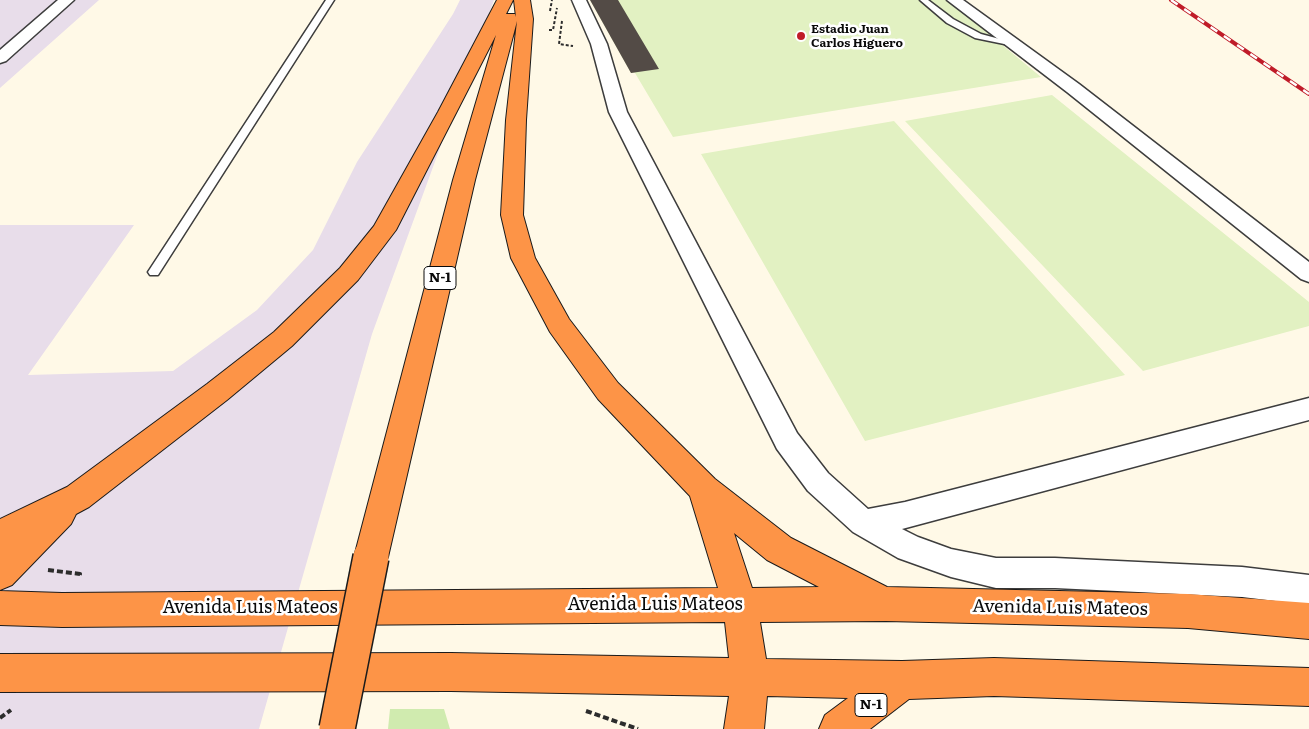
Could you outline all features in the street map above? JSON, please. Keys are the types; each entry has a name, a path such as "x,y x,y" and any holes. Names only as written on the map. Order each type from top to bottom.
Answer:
{"highway":[{"path":"0,574 78,497 217,392 283,339 349,274 384,230 448,112 505,0"},
{"name":"N-1","path":"337,729 371,557 464,180 514,0"},
{"path":"522,0 525,19 516,120 512,214 523,258 559,324 608,392 704,489 779,549 886,604"},
{"path":"704,489 740,604 750,678 744,729"},
{"path":"0,535 78,497"},
{"name":"Avenida Luis Mateos","path":"0,608 62,610 886,604 1188,611 1309,621"},
{"path":"0,673 451,672 902,680 994,677 1309,687"},
{"name":"N-1","path":"846,727 902,680"}],"street":[{"path":"0,58 67,0"},
{"path":"579,0 599,44 618,112 787,441 818,482 863,523 909,548 951,563 996,573 1055,573 1242,582 1309,590"},
{"path":"954,0 1081,94 1309,274"},
{"path":"863,523 905,515 1309,409"}],"lane":[{"path":"154,272 330,0"},
{"path":"924,0 950,21 978,36 1014,44"}],"path":[{"path":"550,15 552,0"},
{"path":"548,23 547,30 553,30 558,0"},
{"path":"559,44 562,18"}],"shaded area":[{"path":"0,0 99,0 0,88"},
{"path":"460,0 494,0 372,334 259,729 0,729 0,225 134,225 28,375 173,371 257,310 313,250 357,162 453,14"}],"green space":[{"name":"Estadio Juan Carlos Higuero","path":"590,0 948,0 1041,77 673,137 635,73 631,73"},
{"path":"1052,95 1309,302 1309,326 1143,371 905,121"},
{"path":"894,121 1125,375 865,441 701,154"},
{"path":"390,709 444,709 450,729 388,729"}],"building":[{"path":"590,0 618,0 659,69 631,73"}],"railway":[{"path":"1171,0 1309,94"}],"place":[{"name":"Estadio Juan Carlos Higuero","path":"801,36"}]}
